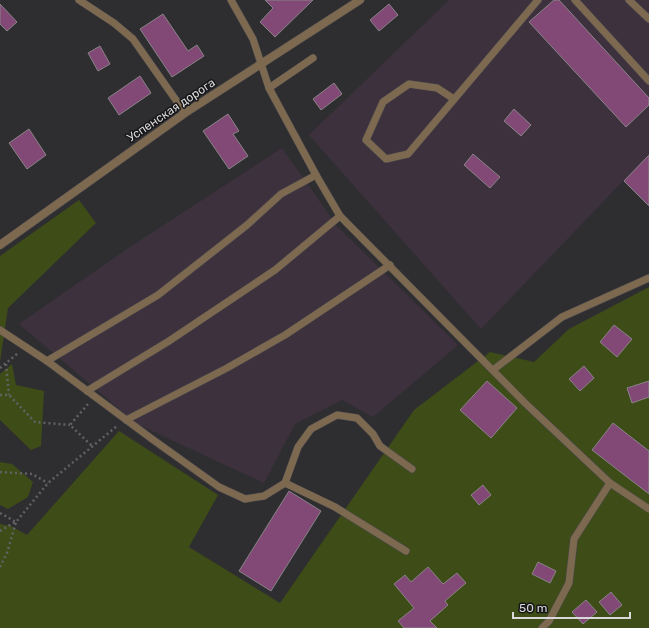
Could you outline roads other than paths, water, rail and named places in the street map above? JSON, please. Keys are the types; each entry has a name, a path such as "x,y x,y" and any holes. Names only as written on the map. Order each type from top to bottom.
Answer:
{"street":[{"name":"Успенская дорога","path":"0,244 185,113 360,0"}],"lane":[{"path":"79,0 114,23 133,40 185,113"},
{"path":"231,0 253,39 270,88 316,175 340,216 525,402 610,483 649,509"},
{"path":"454,99 437,88 408,84 383,102 366,140 386,159 408,154 538,0"},
{"path":"576,0 649,81"},
{"path":"629,0 649,19"},
{"path":"270,88 313,58"},
{"path":"47,361 158,295 247,225 281,194 316,175"},
{"path":"87,391 169,341 275,270 340,216"},
{"path":"126,420 227,368 284,336 390,265"},
{"path":"494,370 562,317 649,278"},
{"path":"0,330 47,361 219,487 245,499 264,496 285,483 298,447 311,429 337,415 357,418 373,434 380,446 412,469"},
{"path":"285,483 335,507 406,551"},
{"path":"542,628 549,621 569,583 574,539 610,483"}]}
